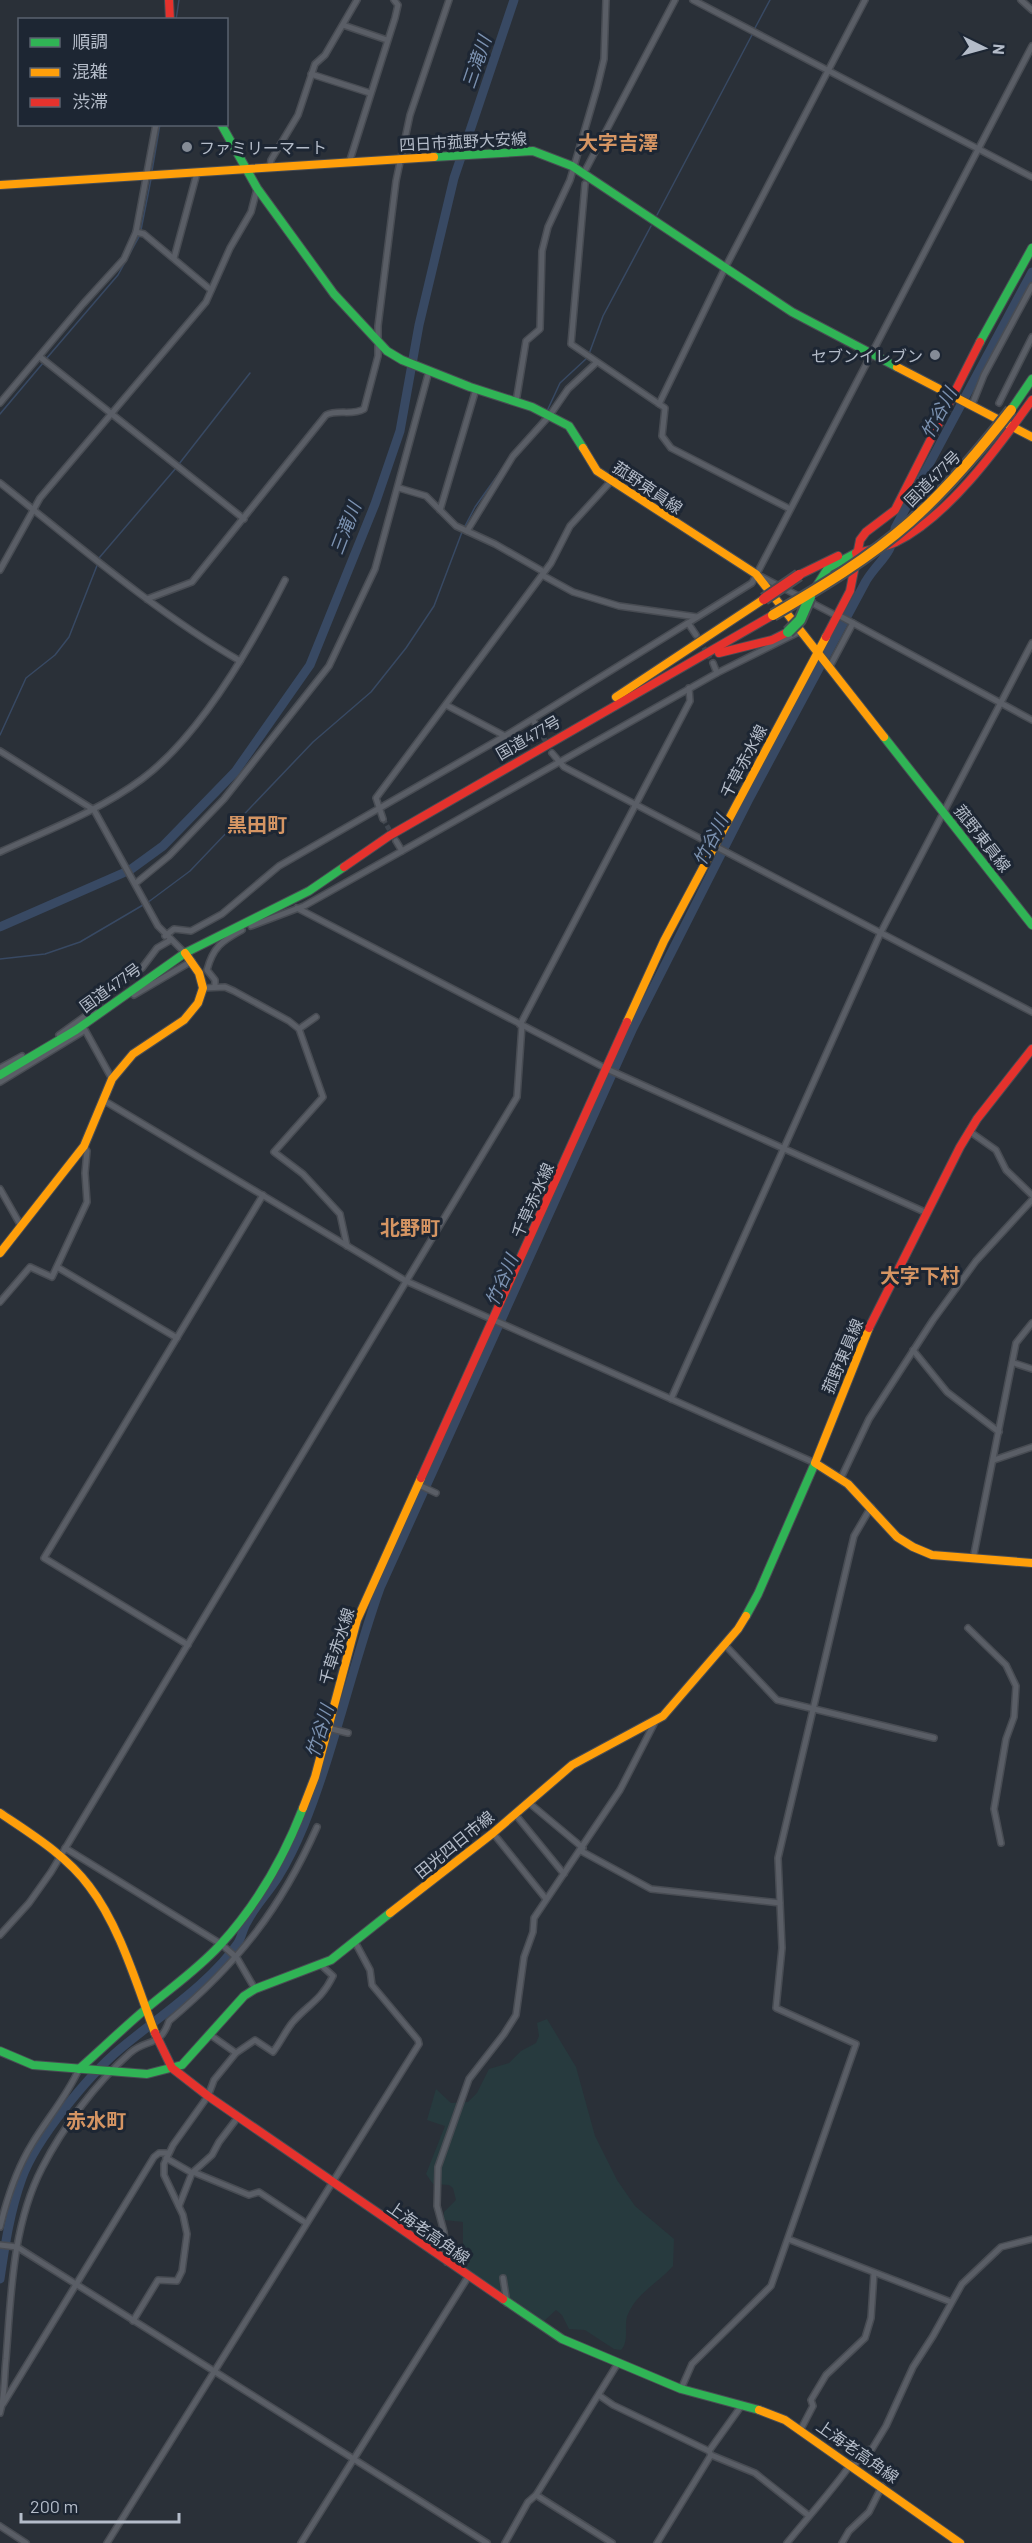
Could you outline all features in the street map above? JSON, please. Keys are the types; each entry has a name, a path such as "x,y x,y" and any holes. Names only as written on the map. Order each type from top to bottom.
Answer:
{"main road":[{"path":"169,0 170,18"},
{"name":"菰野東員線","path":"222,126 257,188 334,294 387,351 402,360 476,389 548,414 569,426 591,464 657,512 756,574 1032,925"},
{"name":"四日市菰野大安線","path":"0,185 533,152 572,166 792,312 1032,437"},
{"path":"856,553 861,537 892,514 1032,248"},
{"name":"国道477号","path":"0,1076 188,957 309,891 389,836 773,615 871,553 908,523 964,468 1011,410 1032,379"},
{"path":"580,724 625,691 799,575 826,560 890,545 900,540 957,491 1013,427 1032,400"},
{"path":"580,724 726,649 778,638 788,632 800,620 823,572 835,561 856,553"},
{"name":"千草赤水線","path":"82,2070 223,1945 252,1904 289,1844 315,1777 354,1630 496,1320 664,941 715,845 824,660 839,616 854,583 856,553"},
{"path":"0,1253 84,1146 112,1079 133,1054 184,1020 198,1003 202,988 199,974 188,957"},
{"name":"菰野東員線","path":"815,1463 862,1344 969,1131 1032,1049"},
{"path":"815,1463 842,1478 897,1537 913,1547 932,1555 1032,1563"},
{"name":"田光四日市線","path":"0,2051 26,2063 109,2073 147,2074 182,2065 244,1996 255,1989 321,1965 354,1942 493,1833 587,1755 656,1722 738,1629 758,1594 815,1463"},
{"name":"上海老高角線","path":"0,1813 63,1852 80,1874 104,1907 157,2039 172,2068 208,2096 468,2277 562,2338 681,2389 742,2405 772,2415 801,2429 960,2543"}],"street":[{"path":"270,168 271,160 298,115 311,74 357,0"},
{"path":"349,163 398,8 394,0"},
{"path":"147,599 192,582 326,415 336,411 355,412 363,409 378,356 377,339 393,195 410,115 449,0"},
{"path":"516,402 526,341 540,329 543,242 570,180 572,166 591,109 604,59 606,0"},
{"path":"586,169 675,0"},
{"path":"693,0 1032,177"},
{"path":"659,404 725,268 865,0"},
{"path":"1021,0 1032,10"},
{"path":"343,25 387,40"},
{"path":"0,1068 53,1039 95,1009 108,989 142,968 174,929 190,931 222,914 279,866 532,720 621,662 752,583 1032,46"},
{"path":"311,74 370,93"},
{"path":"0,403 41,357 82,304 124,259 136,232 150,176 156,126"},
{"path":"174,258 197,173"},
{"path":"585,184 579,278 570,340 574,348 665,408 662,436 670,448 790,509"},
{"path":"0,570 32,509 200,310 212,290 230,248 251,213 257,188"},
{"path":"136,232 144,234 212,290"},
{"path":"972,405 984,375 1032,286"},
{"path":"999,403 1032,337"},
{"path":"41,357 244,519"},
{"path":"464,530 508,464 568,389 596,363"},
{"path":"136,883 169,856 224,799 329,666 368,586 399,488 428,370"},
{"path":"440,510 476,389"},
{"path":"383,819 378,810 376,798 543,574 570,526 614,479"},
{"path":"0,483 165,614 240,661"},
{"path":"399,488 424,495 464,530 495,544 573,592 620,606 697,617"},
{"path":"756,574 851,622 1032,720"},
{"path":"0,852 94,810 148,774 199,721 240,661 285,580"},
{"path":"824,660 851,622"},
{"path":"688,623 696,635"},
{"path":"215,987 215,980 207,970 214,949 220,942 262,920 297,908 689,688 801,631"},
{"path":"671,1399 881,932 1032,643"},
{"path":"713,663 717,673"},
{"path":"0,1935 29,1903 63,1852 517,1097 521,1025 690,701 689,688"},
{"path":"446,705 504,736"},
{"path":"532,720 539,730"},
{"path":"0,751 94,810 136,883 147,909 167,938 188,957 112,1008 85,1030 0,1082"},
{"path":"552,753 558,762 1032,1012"},
{"path":"396,841 402,851"},
{"path":"297,908 623,1077 927,1213"},
{"path":"202,988 215,987 234,991 290,1021 299,1029 323,1097 274,1152 303,1174 340,1214 347,1246"},
{"path":"299,1029 316,1017"},
{"path":"85,1030 112,1079"},
{"path":"103,1100 406,1281 815,1463"},
{"path":"969,1131 996,1150 1006,1170 1032,1195"},
{"path":"0,1302 30,1267 52,1277 87,1202 85,1173 87,1151 84,1146"},
{"path":"0,1189 21,1226"},
{"path":"188,1645 44,1558 263,1195"},
{"path":"842,1478 869,1419 914,1350 976,1261 1032,1200"},
{"path":"57,1267 177,1338"},
{"path":"973,1559 1019,1336 1032,1323"},
{"path":"914,1350 947,1392 999,1432"},
{"path":"1014,1363 1032,1369"},
{"path":"994,1460 1032,1447"},
{"path":"421,1486 436,1492"},
{"path":"681,2389 692,2364 771,2286 856,2044 778,2011 776,2008 782,1948 778,1858 854,1536 871,1508"},
{"path":"968,1628 1006,1665 1016,1686 1014,1717 1006,1740 994,1804 995,1823 1001,1843"},
{"path":"725,1645 777,1700 934,1738"},
{"path":"447,2262 435,2184 438,2167 467,2083 516,2015 524,1957 533,1932 533,1921 620,1790 656,1722"},
{"path":"328,1728 348,1733"},
{"path":"528,1802 582,1850 651,1889 780,1903"},
{"path":"515,1814 564,1874"},
{"path":"0,2413 18,2247 24,2213 43,2167 63,2133 109,2073 140,2046 150,2045 164,2034 169,2021 237,1958 284,1892 317,1827"},
{"path":"493,1833 546,1899"},
{"path":"63,1852 223,1945 237,1958 255,1989"},
{"path":"107,2543 419,2044 372,1984 370,1970 354,1942"},
{"path":"134,2322 158,2280 179,2279 187,2234 179,2206 164,2175 167,2156 208,2096 213,2080 236,2053 255,2040 273,2052 292,2023 318,2001 333,1976 321,1965"},
{"path":"209,2034 236,2053"},
{"path":"0,2225 15,2174 82,2070"},
{"path":"179,2206 193,2173 212,2155 238,2117"},
{"path":"2,2406 75,2284 154,2157 159,2153 193,2173 250,2196 259,2192 306,2223"},
{"path":"788,2239 951,2302"},
{"path":"786,2543 864,2451 872,2449 886,2426 912,2367 969,2275 992,2253 1011,2243 1032,2239"},
{"path":"0,2246 18,2247 487,2543"},
{"path":"801,2429 813,2406 811,2400 826,2375 865,2338 871,2318 874,2273"},
{"path":"301,2543 468,2277"},
{"path":"503,2278 507,2303"},
{"path":"506,2543 528,2502 536,2495 600,2396 618,2363"},
{"path":"600,2396 613,2405 755,2473 808,2515"},
{"path":"657,2543 710,2453 742,2405"},
{"path":"842,2543 849,2531 869,2512 882,2486"},
{"path":"536,2495 612,2543"},
{"path":"0,2526 26,2543"}],"green space":[{"path":"547,2019 576,2067 595,2136 617,2180 635,2206 674,2239 673,2266 632,2306 627,2318 624,2346 621,2350 614,2349 585,2330 569,2329 562,2315 556,2310 544,2321 463,2266 463,2222 444,2220 444,2212 456,2200 453,2188 449,2185 433,2184 426,2174 445,2126 427,2120 436,2089 451,2103 468,2102 477,2093 489,2069 509,2063 521,2051 536,2043 539,2036 537,2023"}],"waterway":[{"path":"176,18 179,0"},
{"name":"三滝川","path":"0,927 130,870 163,846 235,772 310,665 375,504 400,431 419,325 454,178 514,0"},
{"path":"755,28 770,0"},
{"path":"657,215 753,33"},
{"path":"152,171 160,126"},
{"path":"141,230 151,179"},
{"path":"589,354 603,316 651,226"},
{"path":"46,359 118,275 140,235"},
{"name":"竹谷川","path":"0,2279 8,2228 22,2178 29,2162 51,2127 79,2091 107,2061 199,1986 227,1958 238,1943 250,1916 289,1858 315,1796 380,1588 633,1028 750,797 866,581 888,551 895,528 1032,272"},
{"path":"547,411 560,383 587,358"},
{"path":"0,414 43,363"},
{"path":"179,464 250,373"},
{"path":"517,448 543,418"},
{"path":"99,558 176,468"},
{"path":"464,528 475,507 502,469"},
{"path":"147,903 190,871 313,742 371,692 406,648 434,606 462,532"},
{"path":"0,735 26,678 55,655 69,637 98,563"},
{"path":"0,959 45,954 80,942 143,905"}],"tunnel":[{"path":"700,641 713,663"},
{"path":"539,730 547,744"},
{"path":"383,819 393,836"}],"traffic: fast":[{"path":"222,126 257,188 334,294 387,351 402,360 470,387 532,407 569,426 583,448"},
{"path":"434,157 533,151 572,166 792,312 897,367"},
{"path":"980,342 1032,248"},
{"path":"1011,410 1032,379"},
{"path":"811,595 828,568 856,553"},
{"path":"788,632 800,620 810,597"},
{"path":"884,737 1032,925"},
{"path":"0,1075 76,1030 185,953 309,891 344,867"},
{"path":"746,1616 758,1594 815,1463"},
{"path":"79,2069 138,2015 203,1962 233,1930 268,1880 303,1808"},
{"path":"0,2051 33,2065 147,2074 182,2065 244,1996 255,1989 331,1960 390,1913"},
{"path":"503,2299 562,2339 681,2389 759,2410"}],"traffic: slow":[{"path":"0,185 434,157"},
{"path":"897,367 1032,437"},
{"path":"773,615 861,560 910,522 963,469 1011,410"},
{"path":"583,448 597,471 756,574 884,737"},
{"path":"616,697 764,599"},
{"path":"627,1022 664,941 826,637"},
{"path":"0,1253 84,1146 112,1079 133,1054 184,1020 198,1003 203,988 199,973 185,953"},
{"path":"869,1328 815,1463 848,1484 897,1537 913,1547 932,1555 1032,1563"},
{"path":"303,1808 315,1777 357,1620 421,1478"},
{"path":"390,1913 493,1833 572,1765 663,1716 738,1629 746,1616"},
{"path":"0,1813 36,1837 70,1864 89,1886 119,1938 155,2033"},
{"path":"759,2410 785,2420 960,2543"}],"traffic: jam":[{"path":"169,0 170,18"},
{"path":"826,637 850,591 860,540 866,532 895,510 980,342"},
{"path":"856,553 896,542 935,515 988,459 1032,400"},
{"path":"799,575 838,556"},
{"path":"764,599 799,575"},
{"path":"344,867 389,836 773,615"},
{"path":"719,653 772,640 788,632"},
{"path":"421,1478 627,1022"},
{"path":"869,1328 960,1147 977,1119 1032,1049"},
{"path":"155,2033 172,2068 208,2096 503,2299"}],"place":[{"name":"ファミリーマート","path":"187,147"},
{"name":"セブンイレブン","path":"935,355"}],"district":[{"name":"大字吉澤","path":"618,142"},
{"name":"黒田町","path":"257,824"},
{"name":"北野町","path":"410,1227"},
{"name":"大字下村","path":"920,1275"},
{"name":"赤水町","path":"96,2120"}]}
